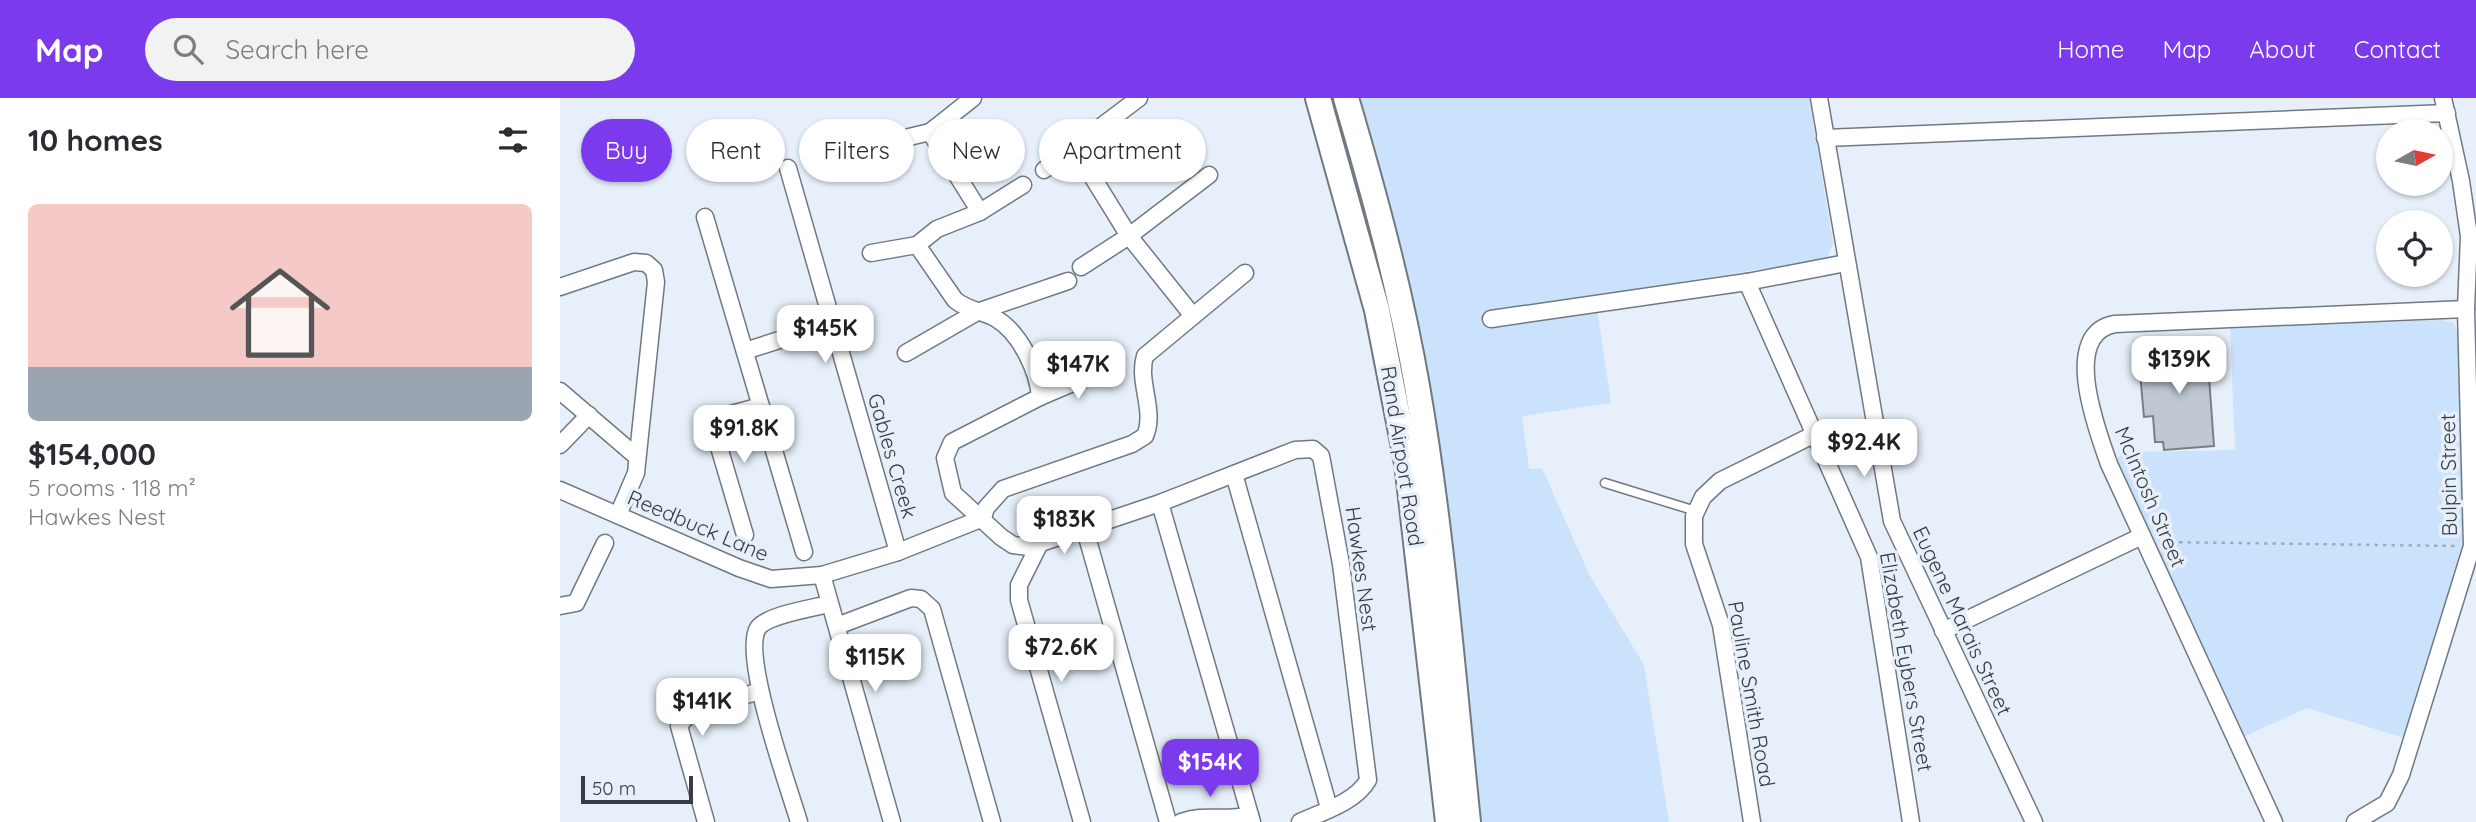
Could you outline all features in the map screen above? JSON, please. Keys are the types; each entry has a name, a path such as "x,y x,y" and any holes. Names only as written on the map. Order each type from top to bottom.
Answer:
{"main road":[{"name":"Rand Airport Road","path":"1318,98 1374,297 1407,463 1448,822"},
{"name":"Rand Airport Road","path":"1346,98 1391,261 1418,387 1437,524 1468,822"}],"street":[{"path":"946,119 973,98"},
{"path":"1111,119 1139,98"},
{"name":"Eugene Marais Street","path":"1819,98 1889,508 1902,544 2034,822"},
{"path":"1825,138 2445,106"},
{"name":"Bulpin Street","path":"2355,822 2387,803 2402,775 2474,546 2466,309 2469,236 2467,209 2445,106"},
{"name":"Gables Creek","path":"788,168 898,552"},
{"path":"1081,267 1129,236 1209,175"},
{"path":"961,182 980,212"},
{"path":"1096,182 1129,236 1193,316"},
{"path":"871,253 917,246 937,229 980,212 1023,185"},
{"path":"705,217 804,552"},
{"path":"917,246 955,300 995,318 1010,329 1039,377 1040,397"},
{"path":"560,287 634,262 651,265 656,282 636,473 618,515"},
{"path":"1491,319 1747,282 1846,263"},
{"path":"983,518 986,508 1003,489 1132,444 1145,436 1149,422 1141,373 1145,356 1245,273"},
{"path":"906,353 977,312 1068,281"},
{"name":"Elizabeth Eybers Street","path":"1747,282 1869,556 1911,822"},
{"name":"McIntosh Street","path":"2274,822 2109,464 2094,411 2085,356 2087,345 2097,330 2115,324 2466,309"},
{"path":"745,351 832,323"},
{"name":"Hawkes Nest","path":"1101,371 1040,397 952,442 945,458 953,492 1013,545 1039,545 1160,503 1304,448 1313,449 1321,456 1325,467 1368,780 1363,789 1300,822"},
{"path":"560,391 637,457"},
{"path":"746,535 714,430 716,421 724,415 761,406"},
{"path":"560,445 589,415"},
{"path":"1696,511 1703,497 1720,481 1815,434"},
{"path":"1234,474 1329,808"},
{"name":"Reedbuck Lane","path":"560,490 771,579 822,575 898,552 983,518"},
{"path":"1160,503 1251,818 1232,821 1196,817 1181,822"},
{"name":"Pauline Smith Road","path":"1696,511 1692,529 1694,544 1721,625 1752,822"},
{"path":"1085,530 1167,822"},
{"path":"1943,631 2143,539"},
{"path":"560,606 576,603 605,543"},
{"path":"1039,545 1019,585 1019,600 1082,822"},
{"path":"822,575 892,822"},
{"path":"837,626 911,598 921,599 932,609 992,822"},
{"path":"799,822 760,691 754,661 758,627 768,620 829,604"},
{"path":"706,822 679,726 691,711 760,691"}],"lane":[{"path":"1605,483 1696,511"}],"path":[{"path":"2143,539 2474,546"}],"shaded area":[{"path":"1357,98 1809,98 1833,243 1827,259 1595,295 1611,403 1522,416 1529,469 1542,468 1589,574 1644,665 1669,822 1480,822 1444,473 1423,339 1397,233"},
{"path":"2443,320 2454,323 2461,340 2462,547 2454,586 2404,738 2307,708 2243,737 2116,459 2124,452 2235,450 2230,327"}],"building":[{"path":"2201,340 2201,350 2207,350 2214,446 2164,450 2163,442 2155,442 2153,416 2144,417 2140,373 2149,373 2148,352 2161,351 2160,344"}]}
